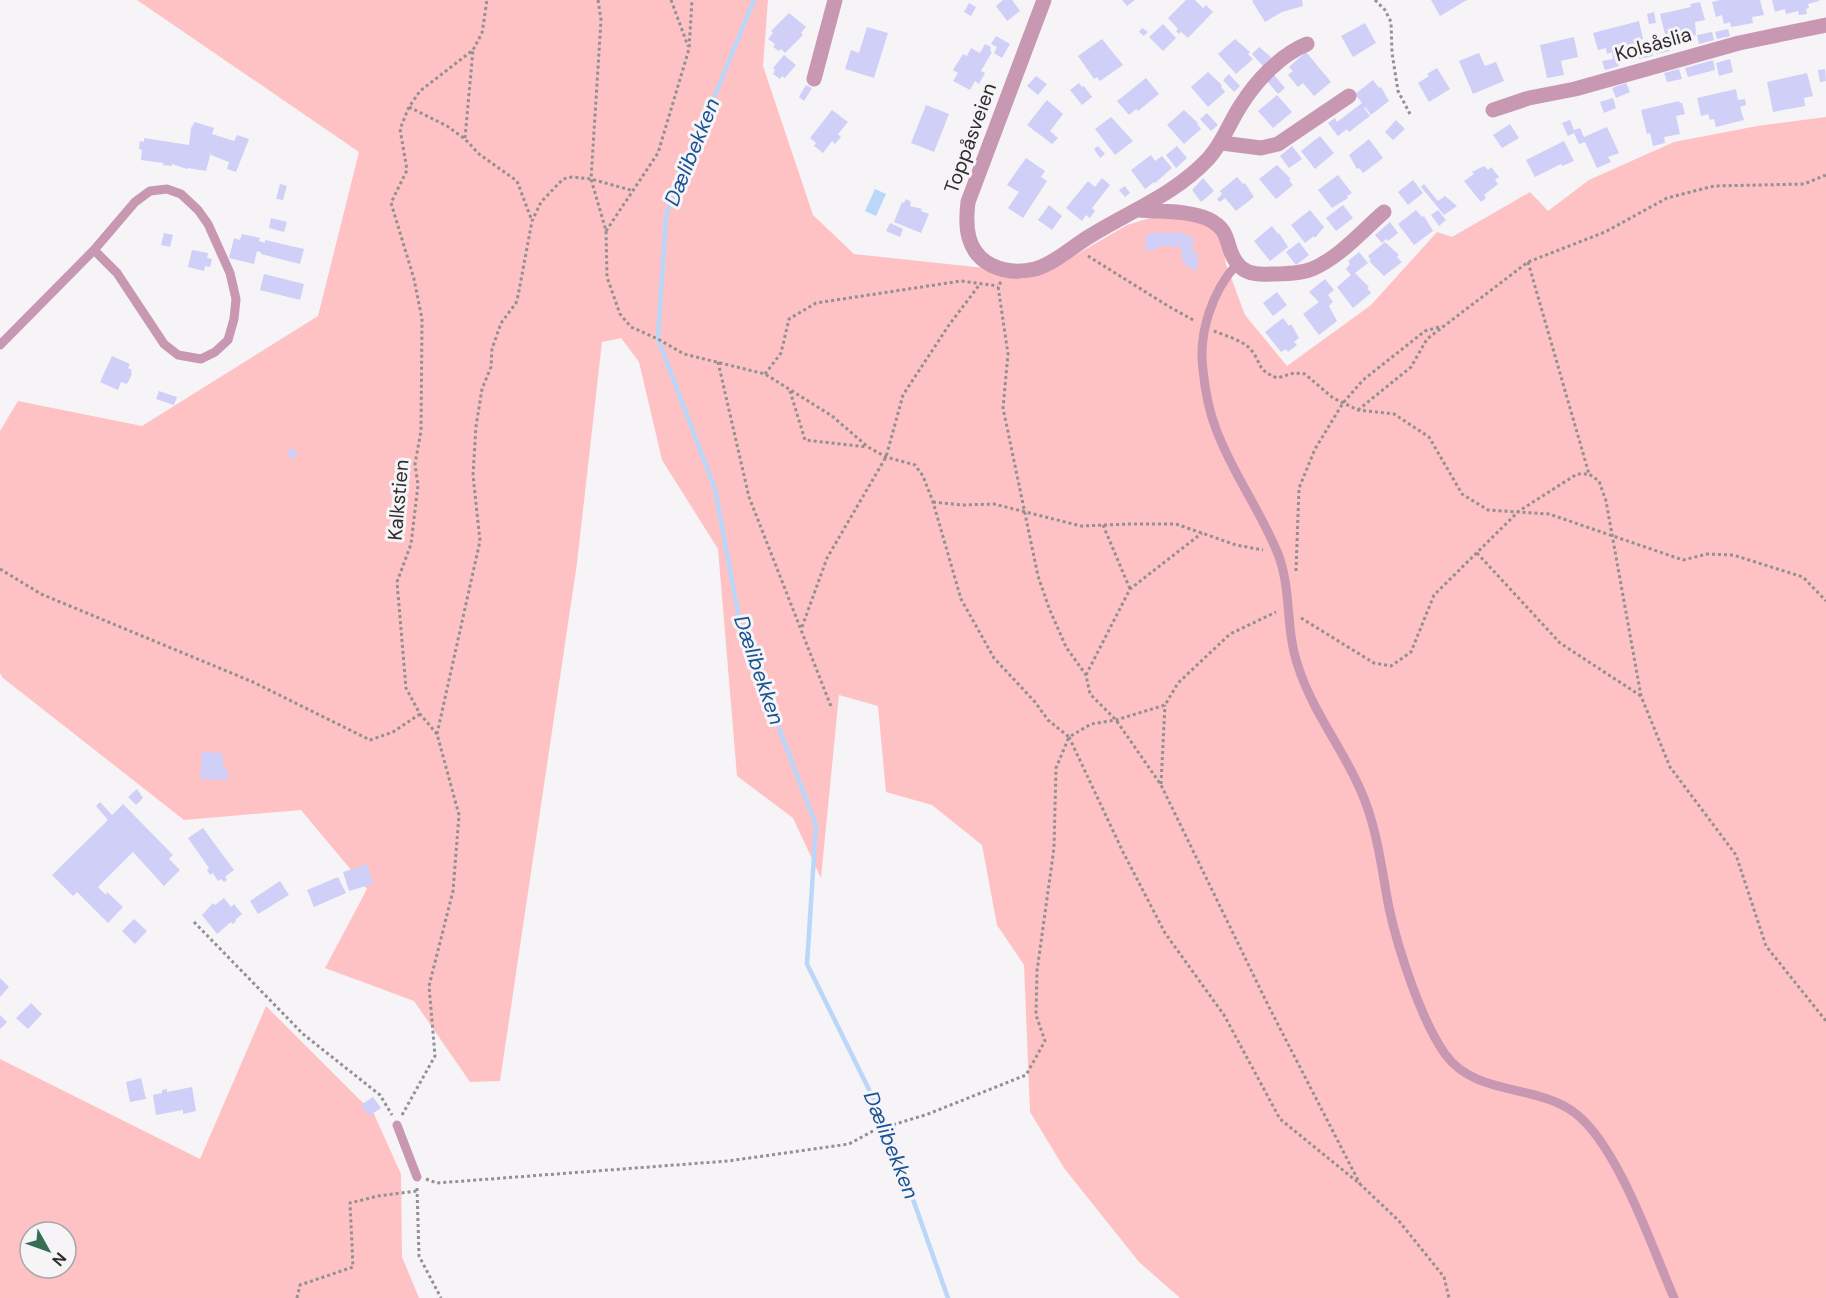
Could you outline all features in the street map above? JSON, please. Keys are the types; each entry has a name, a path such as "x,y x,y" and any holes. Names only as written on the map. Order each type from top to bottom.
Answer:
{"street":[{"path":"814,79 835,0"},
{"name":"Toppåsveien","path":"1044,0 974,180 968,202 967,237 978,255 987,263 1007,272 1036,268 1139,210 1178,184 1207,160 1221,143 1242,103 1262,78 1287,55 1307,44"},
{"name":"Kolsåslia","path":"1493,110 1529,98 1575,89 1739,43 1826,25"},
{"path":"1221,143 1261,148 1278,144 1349,96"},
{"path":"1139,210 1188,214 1206,218 1219,225 1228,240 1237,264 1244,270 1256,274 1300,272 1313,268 1336,254 1384,212"}],"lane":[{"path":"0,345 94,250 135,202 150,191 167,189 181,194 198,210 208,224 230,273 236,299 234,319 228,340 215,352 201,359 178,355 164,344 117,273 94,250"},
{"path":"1237,264 1227,275 1213,302 1205,327 1202,366 1207,396 1216,429 1278,553 1287,585 1291,641 1298,668 1329,732 1359,784 1371,818 1389,910 1411,979 1432,1033 1458,1069 1472,1078 1563,1105 1575,1113 1596,1134 1633,1202 1674,1298"},
{"path":"397,1125 417,1177"}],"path":[{"path":"465,139 473,50 482,33 487,0"},
{"path":"598,0 601,20 591,179 606,231 607,277 620,315 631,327 684,354 765,374 832,416 868,447 886,457 915,465 923,476 933,502 961,599 994,658 1035,702 1047,720 1069,737 1123,852 1165,933 1224,1015 1280,1119 1360,1184 1399,1221 1444,1277 1449,1298"},
{"path":"671,0 689,49"},
{"path":"606,231 658,153 689,49 692,0"},
{"path":"1375,0 1385,10 1391,22 1392,53 1398,91 1410,114"},
{"name":"Kalkstien","path":"397,1125 435,1056 429,986 453,891 459,815 437,734 420,714 406,688 397,582 411,544 418,485 415,464 422,431 422,319 414,279 391,203 408,171 400,129 409,107 420,91 473,50"},
{"path":"409,107 447,126 465,139 479,154 517,181 532,221"},
{"path":"1358,410 1411,367 1427,339 1528,262 1605,232 1667,198 1714,186 1804,184 1826,175"},
{"path":"437,734 480,540 473,475 482,389 491,367 492,349 501,323 516,303 532,221 541,202 563,179 573,177 591,179 634,191"},
{"path":"1074,246 1168,306 1205,327 1235,339 1252,350 1259,366 1266,374 1277,378 1294,373 1305,374 1332,398 1358,410 1394,414 1429,437 1462,494 1488,510 1549,514 1683,560 1707,554 1733,555 1803,577 1826,601"},
{"path":"1528,262 1589,474"},
{"path":"765,374 781,353 789,319 816,303 961,281 998,286 1008,354 1003,408 1038,576 1049,608 1066,647 1086,675 1090,694 1116,720 1161,785 1268,1005 1360,1184"},
{"path":"802,627 827,558 886,457 903,396 980,284"},
{"path":"1296,573 1299,488 1315,449 1343,403 1363,380 1425,332 1446,325"},
{"path":"718,363 749,497 802,627 832,709"},
{"path":"789,389 805,440 868,447"},
{"path":"1161,785 1165,705 1178,683 1230,634 1271,613 1288,609 1374,663 1391,666 1411,652 1434,595 1519,511 1577,474 1589,474 1599,481 1606,501 1641,696 1670,767 1736,855 1766,946 1826,1021"},
{"path":"933,502 962,505 994,504 1082,526 1176,524 1236,545 1278,553"},
{"path":"1103,525 1130,589"},
{"path":"1086,675 1130,589 1202,533"},
{"path":"1477,553 1560,643 1641,696"},
{"path":"0,569 41,594 253,682 370,740 393,732 420,714"},
{"path":"441,1298 419,1256 417,1177 437,1183 716,1162 849,1144 873,1131 927,1114 1026,1075 1044,1041 1036,1015 1038,971 1054,848 1056,768 1069,737 1091,724 1116,720 1165,705"},
{"path":"194,922 303,1034 380,1095 397,1125"},
{"path":"297,1298 300,1285 353,1267 350,1203 378,1196 417,1191"}],"shaded area":[{"path":"137,0 768,0 763,66 813,215 854,254 985,268 1022,279 1050,270 1127,225 1150,218 1182,218 1215,227 1223,242 1226,264 1245,315 1287,366 1371,305 1437,232 1452,237 1530,192 1548,211 1589,180 1674,142 1757,126 1826,117 1826,1298 1180,1298 1139,1262 1064,1168 1030,1112 1024,965 997,925 982,845 932,805 886,792 878,706 839,695 821,878 793,818 737,776 718,549 662,460 639,362 621,338 602,342 577,563 500,1081 470,1082 414,1001 325,968 367,889 301,810 184,820 3,678 0,673 0,431 18,401 142,426 318,316 359,152"},
{"path":"266,1006 374,1114 401,1174 402,1257 419,1298 0,1298 0,1059 200,1159"}],"water":[{"path":"875,189 886,194 876,216 865,211"}],"building":[{"path":"1003,0 1012,0 1020,11 1007,21 996,6"},
{"path":"1122,0 1135,0 1127,6"},
{"path":"1186,0 1195,0 1203,8 1206,5 1213,12 1188,38 1176,31 1178,29 1168,18"},
{"path":"1302,0 1303,6 1282,12 1265,22 1252,1"},
{"path":"1431,0 1467,0 1440,16"},
{"path":"1760,0 1764,15 1752,17 1753,23 1731,27 1730,22 1724,24 1722,15 1716,17 1712,2"},
{"path":"1772,0 1819,1 1808,4 1807,14 1799,15 1798,11 1786,14 1785,9 1775,12"},
{"path":"1700,2 1705,20 1695,22 1696,35 1667,42 1660,14 1691,7 1690,4"},
{"path":"969,3 976,7 971,16 964,12"},
{"path":"1654,12 1656,23 1649,24 1647,14"},
{"path":"789,13 806,27 801,33 803,35 785,53 773,47 775,44 768,39 773,33 771,31"},
{"path":"1639,21 1643,39 1637,41 1638,46 1633,47 1634,51 1616,58 1619,66 1605,70 1602,61 1613,59 1612,52 1607,54 1606,48 1598,50 1593,33"},
{"path":"1365,23 1376,43 1353,57 1341,36"},
{"path":"1163,24 1176,38 1163,51 1149,37"},
{"path":"867,27 888,33 874,78 845,69 851,50 859,53"},
{"path":"1142,28 1148,32 1144,36 1139,32"},
{"path":"1728,29 1730,36 1717,39 1715,32"},
{"path":"1712,32 1714,40 1699,44 1697,35"},
{"path":"996,36 1010,44 1002,58 994,53 997,47 991,44"},
{"path":"1574,37 1578,57 1561,61 1564,75 1547,78 1540,45"},
{"path":"1102,39 1123,65 1100,81 1097,77 1094,79 1078,56"},
{"path":"1235,39 1250,52 1248,54 1253,59 1236,74 1218,54"},
{"path":"1668,42 1670,51 1656,54 1654,46"},
{"path":"985,44 991,47 992,52 981,71 985,73 979,84 975,81 970,90 953,81 958,73 953,70 963,54 967,56 971,48 980,53"},
{"path":"1259,47 1271,57 1263,66 1252,54"},
{"path":"1651,47 1653,56 1639,59 1637,50"},
{"path":"1306,52 1331,82 1314,96 1303,83 1298,87 1288,75 1293,71 1289,67"},
{"path":"1479,53 1485,66 1496,62 1504,81 1473,94 1459,61"},
{"path":"784,55 796,65 785,78 782,76 780,79 773,74 775,70 773,68"},
{"path":"1730,59 1733,72 1719,76 1716,63"},
{"path":"1713,60 1715,70 1688,77 1685,68"},
{"path":"1437,68 1450,89 1429,102 1418,83"},
{"path":"1679,69 1682,79 1667,82 1664,73"},
{"path":"1825,69 1826,81 1820,82 1818,70"},
{"path":"1208,72 1222,85 1225,92 1208,107 1191,87"},
{"path":"1807,73 1813,96 1804,98 1805,106 1773,112 1767,82"},
{"path":"1229,74 1240,86 1234,92 1223,80"},
{"path":"1274,75 1285,88 1278,94 1267,81"},
{"path":"1036,76 1047,84 1038,95 1027,86"},
{"path":"1146,78 1159,94 1138,111 1136,109 1129,115 1117,101"},
{"path":"1373,80 1379,88 1381,87 1389,101 1371,115 1365,107 1370,116 1349,132 1347,129 1338,136 1328,123 1335,118 1337,122 1362,103 1355,94"},
{"path":"1079,83 1092,97 1082,105 1070,90"},
{"path":"1626,83 1630,92 1616,98 1612,88"},
{"path":"806,85 812,88 804,101 799,97"},
{"path":"1736,89 1738,100 1745,99 1746,105 1740,107 1744,120 1716,127 1714,119 1710,120 1708,114 1701,116 1697,98"},
{"path":"1277,95 1292,112 1273,128 1258,111"},
{"path":"1613,98 1616,108 1604,113 1600,102"},
{"path":"1047,100 1063,114 1050,131 1058,138 1052,144 1027,125"},
{"path":"1679,101 1682,103 1685,114 1676,116 1680,134 1664,137 1665,143 1653,146 1650,133 1647,134 1641,110"},
{"path":"926,105 949,114 934,152 911,143"},
{"path":"832,110 848,122 838,134 841,137 835,144 832,141 823,153 814,146 816,143 810,138"},
{"path":"1184,110 1201,129 1184,144 1167,125"},
{"path":"1207,113 1218,125 1211,131 1200,119"},
{"path":"1111,117 1133,141 1115,155 1095,129"},
{"path":"1396,120 1405,129 1393,140 1385,132"},
{"path":"1570,120 1574,130 1580,128 1584,137 1607,127 1619,153 1608,157 1611,162 1597,168 1585,142 1579,144 1574,133 1568,136 1562,123"},
{"path":"195,122 214,128 212,134 234,141 237,135 249,139 236,172 227,169 229,162 211,155 211,152 206,171 141,160 140,141 144,142 144,138 189,145 191,128"},
{"path":"1510,124 1519,138 1502,148 1493,135"},
{"path":"1320,136 1334,153 1315,169 1301,151"},
{"path":"1369,139 1383,158 1363,173 1359,168 1357,169 1349,155"},
{"path":"1564,141 1574,161 1562,166 1561,164 1535,177 1526,160"},
{"path":"1098,146 1105,154 1100,158 1094,149"},
{"path":"1177,146 1187,158 1176,168 1166,155"},
{"path":"1292,146 1302,159 1289,168 1280,156"},
{"path":"1151,155 1155,161 1162,156 1172,168 1145,189 1131,170"},
{"path":"1026,158 1045,171 1041,177 1047,181 1023,218 1008,208 1019,192 1007,185"},
{"path":"1277,165 1291,179 1289,180 1293,185 1276,199 1259,179"},
{"path":"1484,166 1488,170 1491,167 1499,177 1495,180 1498,184 1484,195 1486,198 1481,202 1464,181 1474,174 1472,172"},
{"path":"1338,175 1352,193 1332,208 1318,190"},
{"path":"1237,177 1243,184 1245,183 1254,197 1236,211 1225,198 1220,202 1217,199 1222,194 1220,191"},
{"path":"1102,178 1110,185 1092,208 1095,211 1090,218 1086,215 1082,221 1066,208 1088,181 1095,187"},
{"path":"1203,178 1214,191 1201,202 1192,190"},
{"path":"1413,180 1423,193 1408,205 1398,192"},
{"path":"280,184 287,186 283,200 276,199"},
{"path":"1424,184 1438,201 1445,196 1457,206 1444,215 1421,187"},
{"path":"1125,186 1130,193 1125,197 1119,190"},
{"path":"906,199 911,202 910,206 922,209 921,211 929,214 921,233 894,222 902,202 904,203"},
{"path":"1049,205 1062,216 1052,230 1038,220"},
{"path":"1343,205 1353,218 1336,231 1326,218"},
{"path":"1310,210 1324,227 1315,238 1314,236 1305,243 1291,225"},
{"path":"1416,210 1422,217 1424,216 1433,231 1414,245 1398,224"},
{"path":"1438,210 1446,220 1439,226 1431,215"},
{"path":"271,218 287,222 284,232 269,228"},
{"path":"1390,222 1398,233 1382,243 1375,235"},
{"path":"890,223 903,229 900,237 886,231"},
{"path":"1272,226 1288,247 1270,261 1254,241"},
{"path":"1155,232 1185,233 1185,236 1193,236 1193,253 1198,253 1197,270 1190,269 1182,260 1181,247 1158,246 1157,250 1145,250 1146,234 1155,234"},
{"path":"164,233 173,235 170,247 161,245"},
{"path":"242,234 260,238 259,241 265,243 265,240 304,249 300,264 257,251 254,264 229,258 234,238 240,240"},
{"path":"1299,242 1309,255 1296,265 1286,252"},
{"path":"1385,242 1399,255 1397,257 1402,262 1384,276 1369,261 1371,260 1368,256"},
{"path":"192,250 208,253 207,258 212,259 210,267 205,266 204,271 188,267"},
{"path":"1359,252 1368,263 1355,273 1369,287 1367,288 1371,293 1353,308 1337,287 1351,275 1346,269 1350,264 1348,261"},
{"path":"264,274 304,284 300,300 260,290"},
{"path":"1325,279 1334,290 1328,295 1333,302 1329,306 1337,321 1319,335 1303,314 1319,302 1309,292"},
{"path":"1277,292 1287,305 1273,316 1263,303"},
{"path":"1283,318 1289,326 1291,324 1299,338 1294,342 1297,345 1288,352 1286,349 1281,352 1265,332"},
{"path":"112,356 130,364 128,368 132,370 127,384 121,382 118,390 100,382"},
{"path":"159,391 177,397 174,405 156,399"},
{"path":"294,448 298,456 290,459 287,451"},
{"path":"202,752 222,753 224,769 228,769 228,780 200,779"},
{"path":"137,789 143,798 136,805 128,797"},
{"path":"100,802 112,815 123,804 173,855 169,859 180,870 164,886 133,852 98,887 123,907 108,923 77,892 73,896 52,875 108,820 96,806"},
{"path":"203,828 234,870 225,877 227,880 224,882 221,879 218,881 213,873 210,875 207,870 209,868 188,838"},
{"path":"367,864 373,884 349,891 343,872"},
{"path":"338,877 346,893 314,907 307,890"},
{"path":"280,881 289,895 258,914 250,901"},
{"path":"224,898 231,907 234,904 242,914 233,924 231,922 217,934 202,915 213,903 215,905"},
{"path":"134,919 147,931 135,944 122,931"},
{"path":"0,978 9,987 0,997"},
{"path":"31,1003 42,1014 28,1029 16,1018"},
{"path":"0,1015 7,1022 0,1029"},
{"path":"141,1078 146,1099 130,1102 126,1082"},
{"path":"192,1087 196,1111 183,1114 183,1110 156,1115 153,1095 162,1093 162,1090 167,1089 167,1092"},
{"path":"373,1097 381,1108 369,1116 361,1105"}],"waterway":[{"name":"Dælibekken","path":"754,0 666,215 658,339 715,489 741,629 816,825 807,964 887,1126 948,1298"}]}
